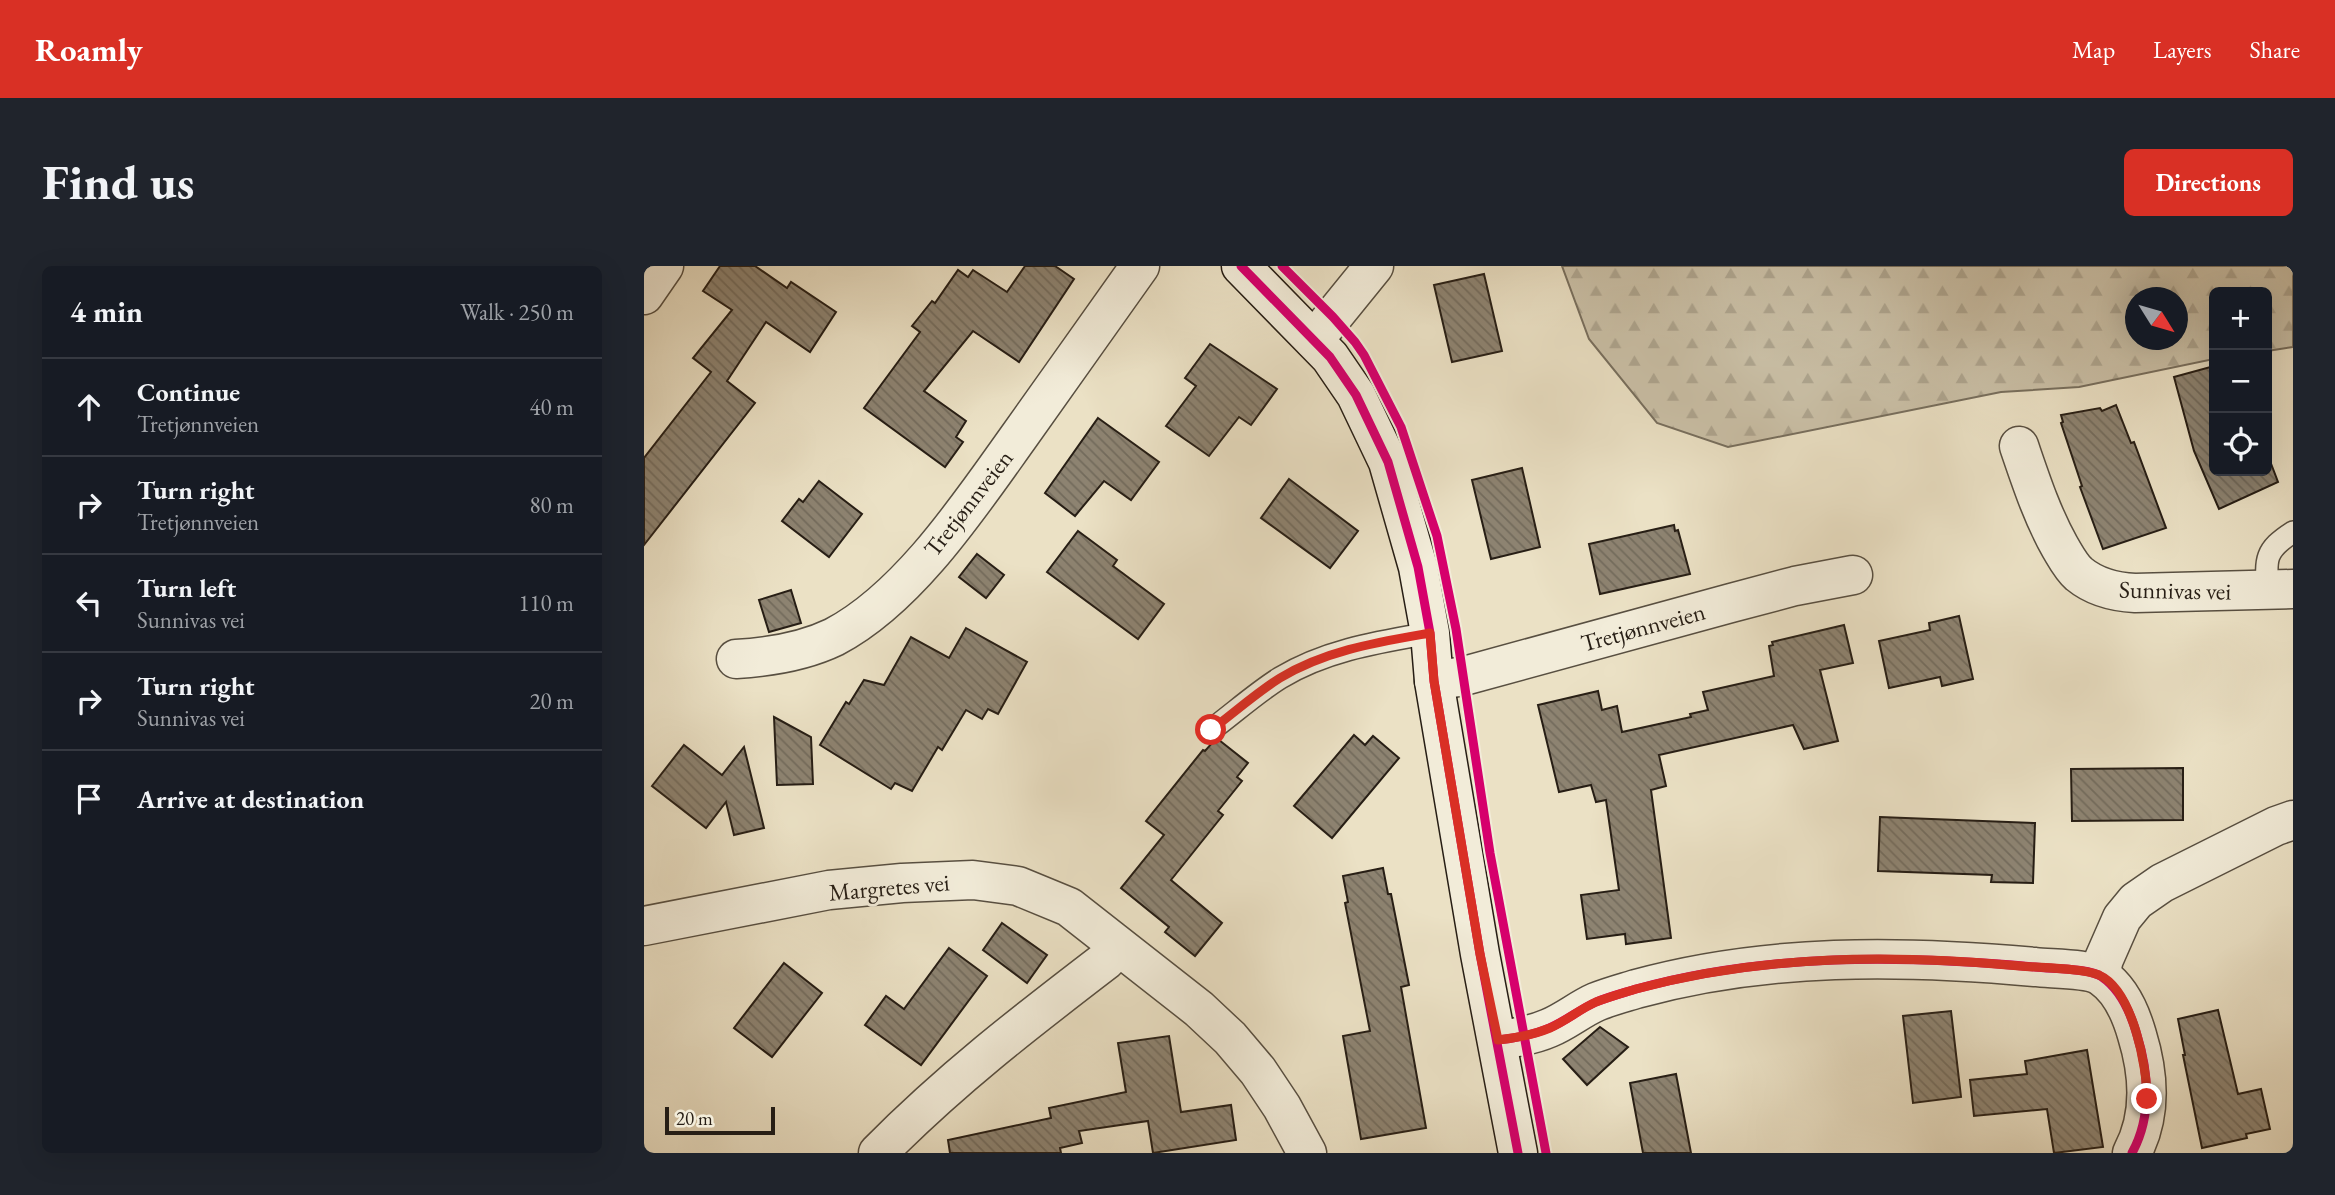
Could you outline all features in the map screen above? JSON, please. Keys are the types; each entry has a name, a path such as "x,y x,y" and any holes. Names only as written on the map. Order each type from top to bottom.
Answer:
{"street":[{"path":"644,295 664,266"},
{"name":"Tretjønnveien","path":"736,659 768,657 801,650 834,636 895,590 963,515 1140,266"},
{"path":"1241,266 1330,357 1356,395 1388,462 1418,567 1430,633 1434,681 1480,954 1518,1153"},
{"path":"1314,340 1374,266"},
{"name":"Sunnivas vei","path":"2019,446 2045,519 2071,566 2095,585 2115,592 2135,593 2280,589"},
{"name":"Tretjønnveien","path":"1434,681 1464,677 1795,586 1853,575"},
{"path":"2100,975 2122,918 2136,901 2162,883 2293,820"},
{"name":"Margretes vei","path":"644,926 829,890 973,880 1018,886 1069,906 1199,1009 1230,1038 1264,1080 1307,1153"},
{"path":"878,1153 922,1109 995,1045 1105,961 1119,947"},
{"path":"1498,1040 1524,1036 1551,1027 1595,1003 1634,989 1704,972 1778,962 1888,959 1995,964 2100,975 2116,990 2132,1017 2143,1054 2147,1082 2145,1112 2132,1153"}],"lane":[{"path":"2280,589 2265,565 2268,554 2279,541 2293,532"},
{"path":"1211,730 1281,678 1321,659 1364,644 1430,633"}],"green space":[{"path":"1562,266 2293,266 2293,347 2272,350 2272,287 2209,287 2209,360 2079,387 2001,392 1728,447 1657,423 1589,339"}],"building":[{"path":"720,266 755,266 787,288 791,282 836,312 810,352 766,322 727,381 755,403 644,545 644,458 711,372 693,358 732,310 703,291"},
{"path":"1025,266 1055,266 1074,279 1019,362 973,331 924,391 966,421 956,437 963,442 945,467 864,408 920,332 912,326 932,301 935,303 958,270 968,277 973,270 1007,292"},
{"path":"1484,274 1502,351 1452,362 1434,285"},
{"path":"1210,344 1277,389 1251,425 1239,417 1209,456 1166,426 1196,386 1185,378"},
{"path":"2209,367 2209,476 2272,476 2272,466 2278,482 2219,509 2194,451 2174,377"},
{"path":"2116,405 2131,443 2134,442 2166,528 2103,549 2080,487 2082,486 2061,423 2061,415 2100,408 2102,411"},
{"path":"1098,418 1159,462 1131,500 1104,481 1075,516 1045,493"},
{"path":"1522,468 1540,547 1491,559 1472,480"},
{"path":"1289,479 1358,531 1330,568 1261,518"},
{"path":"819,481 862,514 829,557 782,521 799,499 803,502"},
{"path":"1674,525 1675,531 1678,530 1690,574 1600,594 1589,544"},
{"path":"1078,531 1117,560 1113,566 1164,604 1138,639 1047,572"},
{"path":"977,554 1004,575 986,598 959,577"},
{"path":"791,590 801,623 769,632 759,600"},
{"path":"1959,616 1973,679 1942,686 1940,677 1889,688 1879,641 1930,630 1929,623"},
{"path":"1844,625 1853,663 1820,670 1838,741 1804,749 1793,725 1659,755 1666,786 1651,790 1671,938 1626,944 1625,934 1587,939 1581,895 1619,890 1606,800 1596,802 1591,785 1559,792 1538,705 1598,691 1602,710 1617,706 1622,732 1691,717 1690,714 1708,710 1703,692 1774,676 1769,646 1773,645 1772,642"},
{"path":"966,628 1027,662 998,714 988,709 982,719 966,710 942,750 938,747 912,791 895,783 891,789 820,745 846,702 849,704 864,680 884,685 911,637 949,658"},
{"path":"774,717 811,737 813,784 777,785"},
{"path":"1354,735 1365,745 1373,736 1399,758 1332,838 1294,806"},
{"path":"1219,740 1248,763 1237,777 1242,781 1218,811 1223,815 1171,880 1222,923 1195,956 1165,932 1169,927 1121,888 1164,835 1146,821 1203,750"},
{"path":"684,745 722,775 744,747 764,828 734,835 726,802 706,828 652,786"},
{"path":"2183,768 2183,820 2072,821 2071,769"},
{"path":"1880,817 2035,823 2033,883 1991,882 1992,875 1878,871"},
{"path":"1383,868 1388,894 1391,894 1409,985 1401,987 1426,1128 1361,1139 1343,1036 1370,1031 1345,903 1348,902 1343,876"},
{"path":"1002,923 1047,955 1027,983 983,950"},
{"path":"949,948 987,976 921,1065 865,1025 886,996 904,1009"},
{"path":"784,963 822,993 772,1057 734,1028"},
{"path":"2218,1010 2238,1094 2261,1089 2270,1129 2246,1134 2247,1138 2202,1148 2178,1019"},
{"path":"1951,1011 1961,1097 1913,1103 1903,1016"},
{"path":"1600,1027 1628,1047 1587,1085 1563,1059"},
{"path":"1169,1036 1181,1112 1231,1105 1236,1140 1153,1153 1148,1121 1079,1131 1082,1143 1060,1148 1061,1153 950,1153 948,1140 1051,1118 1049,1108 1126,1092 1118,1043"},
{"path":"2087,1050 2103,1147 2054,1153 2047,1109 1974,1116 1970,1080 2027,1074 2025,1061"},
{"path":"1676,1074 1691,1153 1643,1153 1630,1083"}],"cycle path":[{"path":"1241,266 1330,357 1356,395 1388,462 1418,567 1430,633 1434,681 1480,954 1518,1153"},
{"path":"1282,266 1333,317 1364,355 1401,427 1437,536 1456,629 1490,853 1546,1153"},
{"path":"1498,1040 1543,1030 1596,1002 1636,989 1685,977 1784,963 1935,960 2089,972 2109,982 2120,996 2132,1019 2141,1050 2146,1080 2146,1110 2132,1153"}],"route":[{"path":"1211,730 1281,678 1321,659 1364,644 1430,633 1434,681 1480,954 1498,1040 1524,1036 1551,1027 1595,1003 1634,989 1704,972 1778,962 1874,958 2074,971 2100,975 2116,990 2132,1017 2143,1054 2147,1099"}]}
